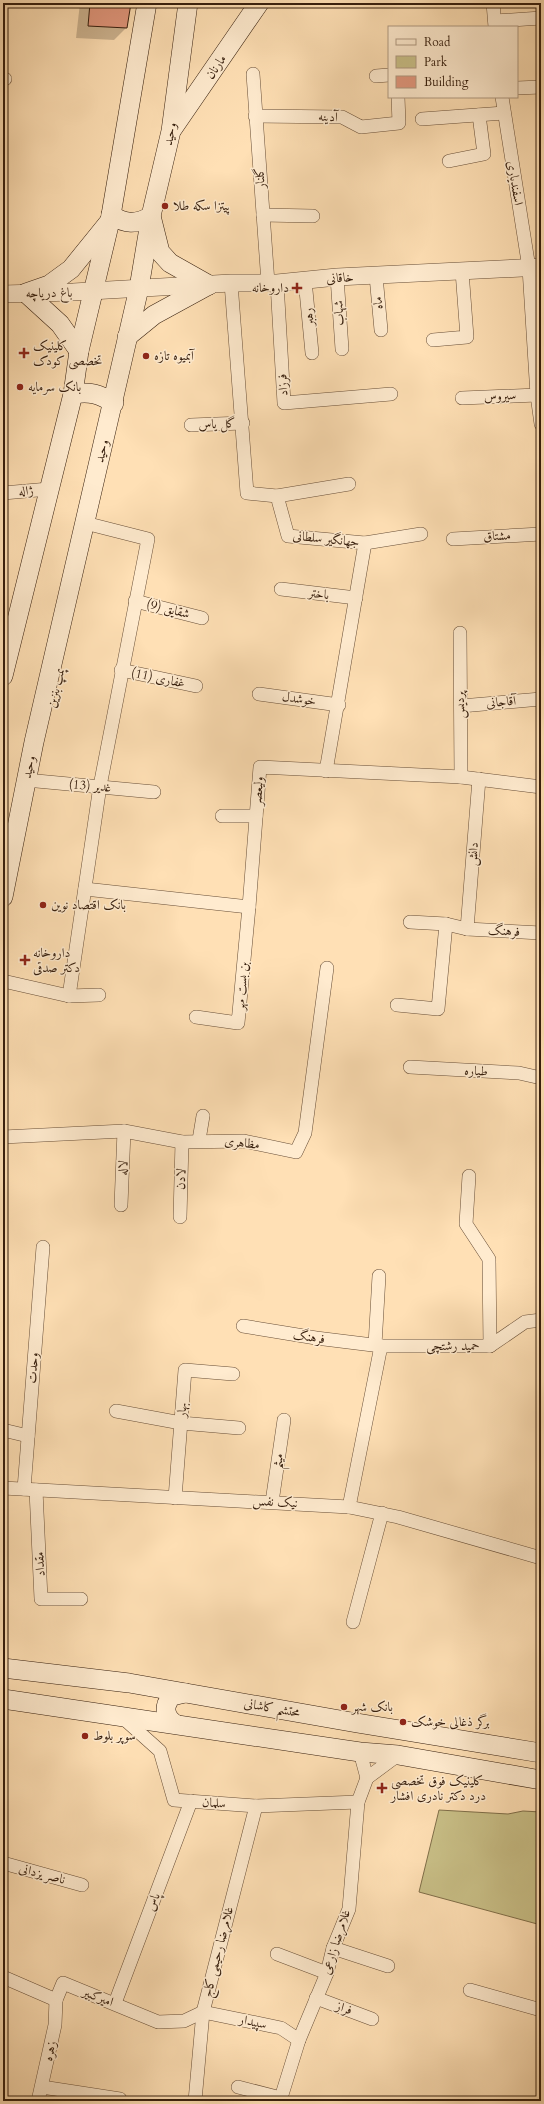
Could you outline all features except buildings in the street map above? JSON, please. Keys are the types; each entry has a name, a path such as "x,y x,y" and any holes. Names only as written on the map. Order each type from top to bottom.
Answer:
{"main road":[{"path":"3,676 50,489 72,394 79,351 110,218 147,3"},
{"name":"وحید","path":"3,897 26,780 114,404 127,337 139,288 151,216 171,131 188,3"},
{"name":"مارنان","path":"171,131 206,83 259,3"},
{"path":"110,218 130,223 141,222 151,216 160,252 170,264 209,285"},
{"path":"79,351 60,324 26,293 50,285 71,269 110,218"},
{"path":"127,337 154,315 209,285"},
{"path":"72,394 87,392 102,395 114,404"},
{"name":"محتشم کاشانی","path":"3,1668 129,1683 541,1753"},
{"path":"175,1724 166,1714 165,1707 172,1696 184,1693"},
{"path":"3,1699 360,1752 398,1755 541,1780"}],"street":[{"path":"493,3 495,24 541,18"},
{"name":"گلنار","path":"253,74 263,215 272,283"},
{"path":"518,88 541,87"},
{"name":"آدینه","path":"255,116 342,117 361,127 399,123 398,98"},
{"name":"اسفندیاری","path":"502,98 535,268 541,424"},
{"path":"422,119 504,113"},
{"path":"449,161 484,154 479,115"},
{"path":"263,215 313,216"},
{"name":"خاقانی","path":"139,288 231,283 272,283 337,277 535,268"},
{"path":"433,340 467,337 462,271"},
{"name":"ماه","path":"376,276 381,330"},
{"name":"شهاب","path":"337,277 342,348"},
{"name":"رهبر","path":"305,280 312,353"},
{"path":"231,283 247,493 277,496 349,484"},
{"name":"فرزاد","path":"272,283 284,404 391,394"},
{"name":"باغ دریاچه","path":"3,294 139,288"},
{"name":"سیروس","path":"462,398 539,400"},
{"name":"گل یاس","path":"191,425 242,423"},
{"name":"ژاله","path":"3,493 50,489"},
{"name":"جهانگیر سلطانی","path":"277,496 288,536 365,543 339,705 326,771"},
{"path":"69,996 100,786 121,670 148,539 85,523"},
{"path":"365,543 421,534"},
{"name":"مشتاق","path":"453,539 541,534"},
{"name":"باختر","path":"281,589 356,598"},
{"name":"شقایق (9)","path":"135,601 202,618"},
{"name":"پردیس","path":"460,633 461,777"},
{"name":"غفاری (11)","path":"121,670 196,686"},
{"name":"خوشدل","path":"259,694 339,705"},
{"name":"آقاجانی","path":"460,706 541,699"},
{"name":"ولیعصر","path":"250,907 260,767 461,777 541,787"},
{"name":"دانش","path":"467,929 479,779"},
{"name":"غدیر (13)","path":"26,780 154,792"},
{"path":"222,816 256,816"},
{"path":"85,889 250,907"},
{"name":"بن بست مهر","path":"196,1017 238,1023 250,907"},
{"name":"فرهنگ","path":"410,922 446,924 467,929 541,933"},
{"path":"398,1005 438,1009 446,924"},
{"name":"مظاهری","path":"3,1137 124,1131 182,1142 199,1140 244,1141 296,1152 305,1133 327,968"},
{"path":"3,981 69,996 99,995"},
{"name":"طیاره","path":"410,1067 519,1074 541,1078"},
{"path":"199,1140 203,1116"},
{"name":"لاله","path":"121,1205 124,1131"},
{"name":"لادن","path":"180,1217 182,1142"},
{"path":"469,1176 466,1224 489,1258 490,1346"},
{"name":"وحدت","path":"30,1489 28,1436 42,1248"},
{"path":"349,1507 378,1346 379,1276"},
{"name":"حمید رشتچی","path":"378,1346 490,1346 525,1322 541,1320"},
{"name":"فرهنگ","path":"244,1326 316,1338 378,1346"},
{"name":"بهار","path":"175,1498 185,1370 233,1374"},
{"path":"116,1411 181,1423 239,1428"},
{"name":"میثم","path":"272,1502 284,1420"},
{"path":"3,1430 28,1436"},
{"name":"نیک نفس","path":"3,1488 349,1507 382,1513 541,1558"},
{"name":"مقداد","path":"30,1489 41,1599 81,1599"},
{"path":"353,1622 382,1513"},
{"name":"سلمان","path":"121,1716 160,1751 174,1800 256,1806 358,1802"},
{"path":"360,1752 366,1778 398,1755"},
{"name":"غلامرضا زارعی","path":"281,2100 299,2040 327,1973 333,1948 349,1909 358,1802 366,1778"},
{"name":"پاس","path":"115,2003 191,1801"},
{"name":"غلامرضا رحیمی کاج","path":"195,2101 203,2012 256,1806"},
{"name":"ناصر یزدانی","path":"3,1863 82,1885"},
{"path":"333,1948 388,1966"},
{"path":"277,1954 327,1973"},
{"path":"3,1977 56,2000"},
{"name":"امیرکبیر","path":"56,2000 63,1984 115,2003 158,2022 184,2021 203,2012"},
{"path":"470,1990 541,2010"},
{"name":"فراز","path":"316,1998 372,2019"},
{"name":"زهره","path":"38,2101 55,2025 56,2000"},
{"name":"سپیدار","path":"203,2012 281,2028 299,2040"},
{"path":"42,2087 120,2098"},
{"path":"238,2087 281,2100"}],"green space":[{"path":"439,1810 508,1814 523,1811 541,1812 541,1925 419,1892"}],"place":[{"name":"پیتزا سکه طلا","path":"165,206"},
{"name":"داروخانه","path":"297,288"},
{"name":"کلینیک تخصصی کودک","path":"24,353"},
{"name":"آبمیوه تازه","path":"146,356"},
{"name":"بانک سرمایه","path":"20,387"},
{"name":"بانک اقتصاد نوین","path":"43,905"},
{"name":"داروخانه دکتر صدقی","path":"25,960"},
{"name":"بانک شهر","path":"344,1707"},
{"name":"برگر ذغالی خوشک","path":"403,1722"},
{"name":"سوپر بلوط","path":"85,1736"},
{"name":"کلینیک فوق تخصصی درد دکتر نادری افشار","path":"382,1788"}]}
